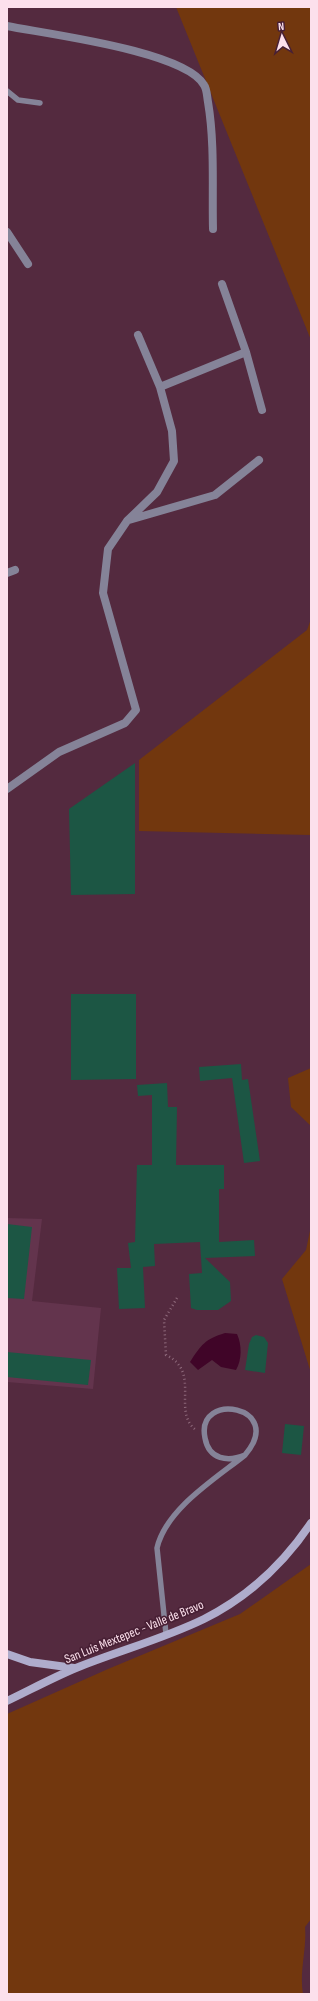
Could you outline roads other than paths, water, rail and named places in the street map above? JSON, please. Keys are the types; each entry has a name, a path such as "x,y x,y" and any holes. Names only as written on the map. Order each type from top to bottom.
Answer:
{"main road":[{"name":"San Luis Mextepec - Valle de Bravo","path":"7,1701 75,1668 204,1619 250,1590 288,1554 311,1523"},
{"path":"7,1654 30,1662 75,1668"}],"street":[{"path":"7,26 117,46 169,61 198,77 205,86 211,121 213,229"},
{"path":"7,232 28,264"},
{"path":"222,284 246,352 262,410"},
{"path":"7,789 59,752 125,723 136,710 103,593 108,549 127,521 157,492 174,461 172,431 160,387 138,335"},
{"path":"160,387 246,352"},
{"path":"127,521 215,495 259,460"}],"lane":[{"path":"7,91 18,100 40,103"},
{"path":"166,1634 157,1548 160,1536 183,1504 245,1455 254,1445 256,1432 252,1419 242,1411 229,1407 217,1411 207,1420 204,1433 206,1444 213,1453 223,1459 234,1460 245,1455"}]}
